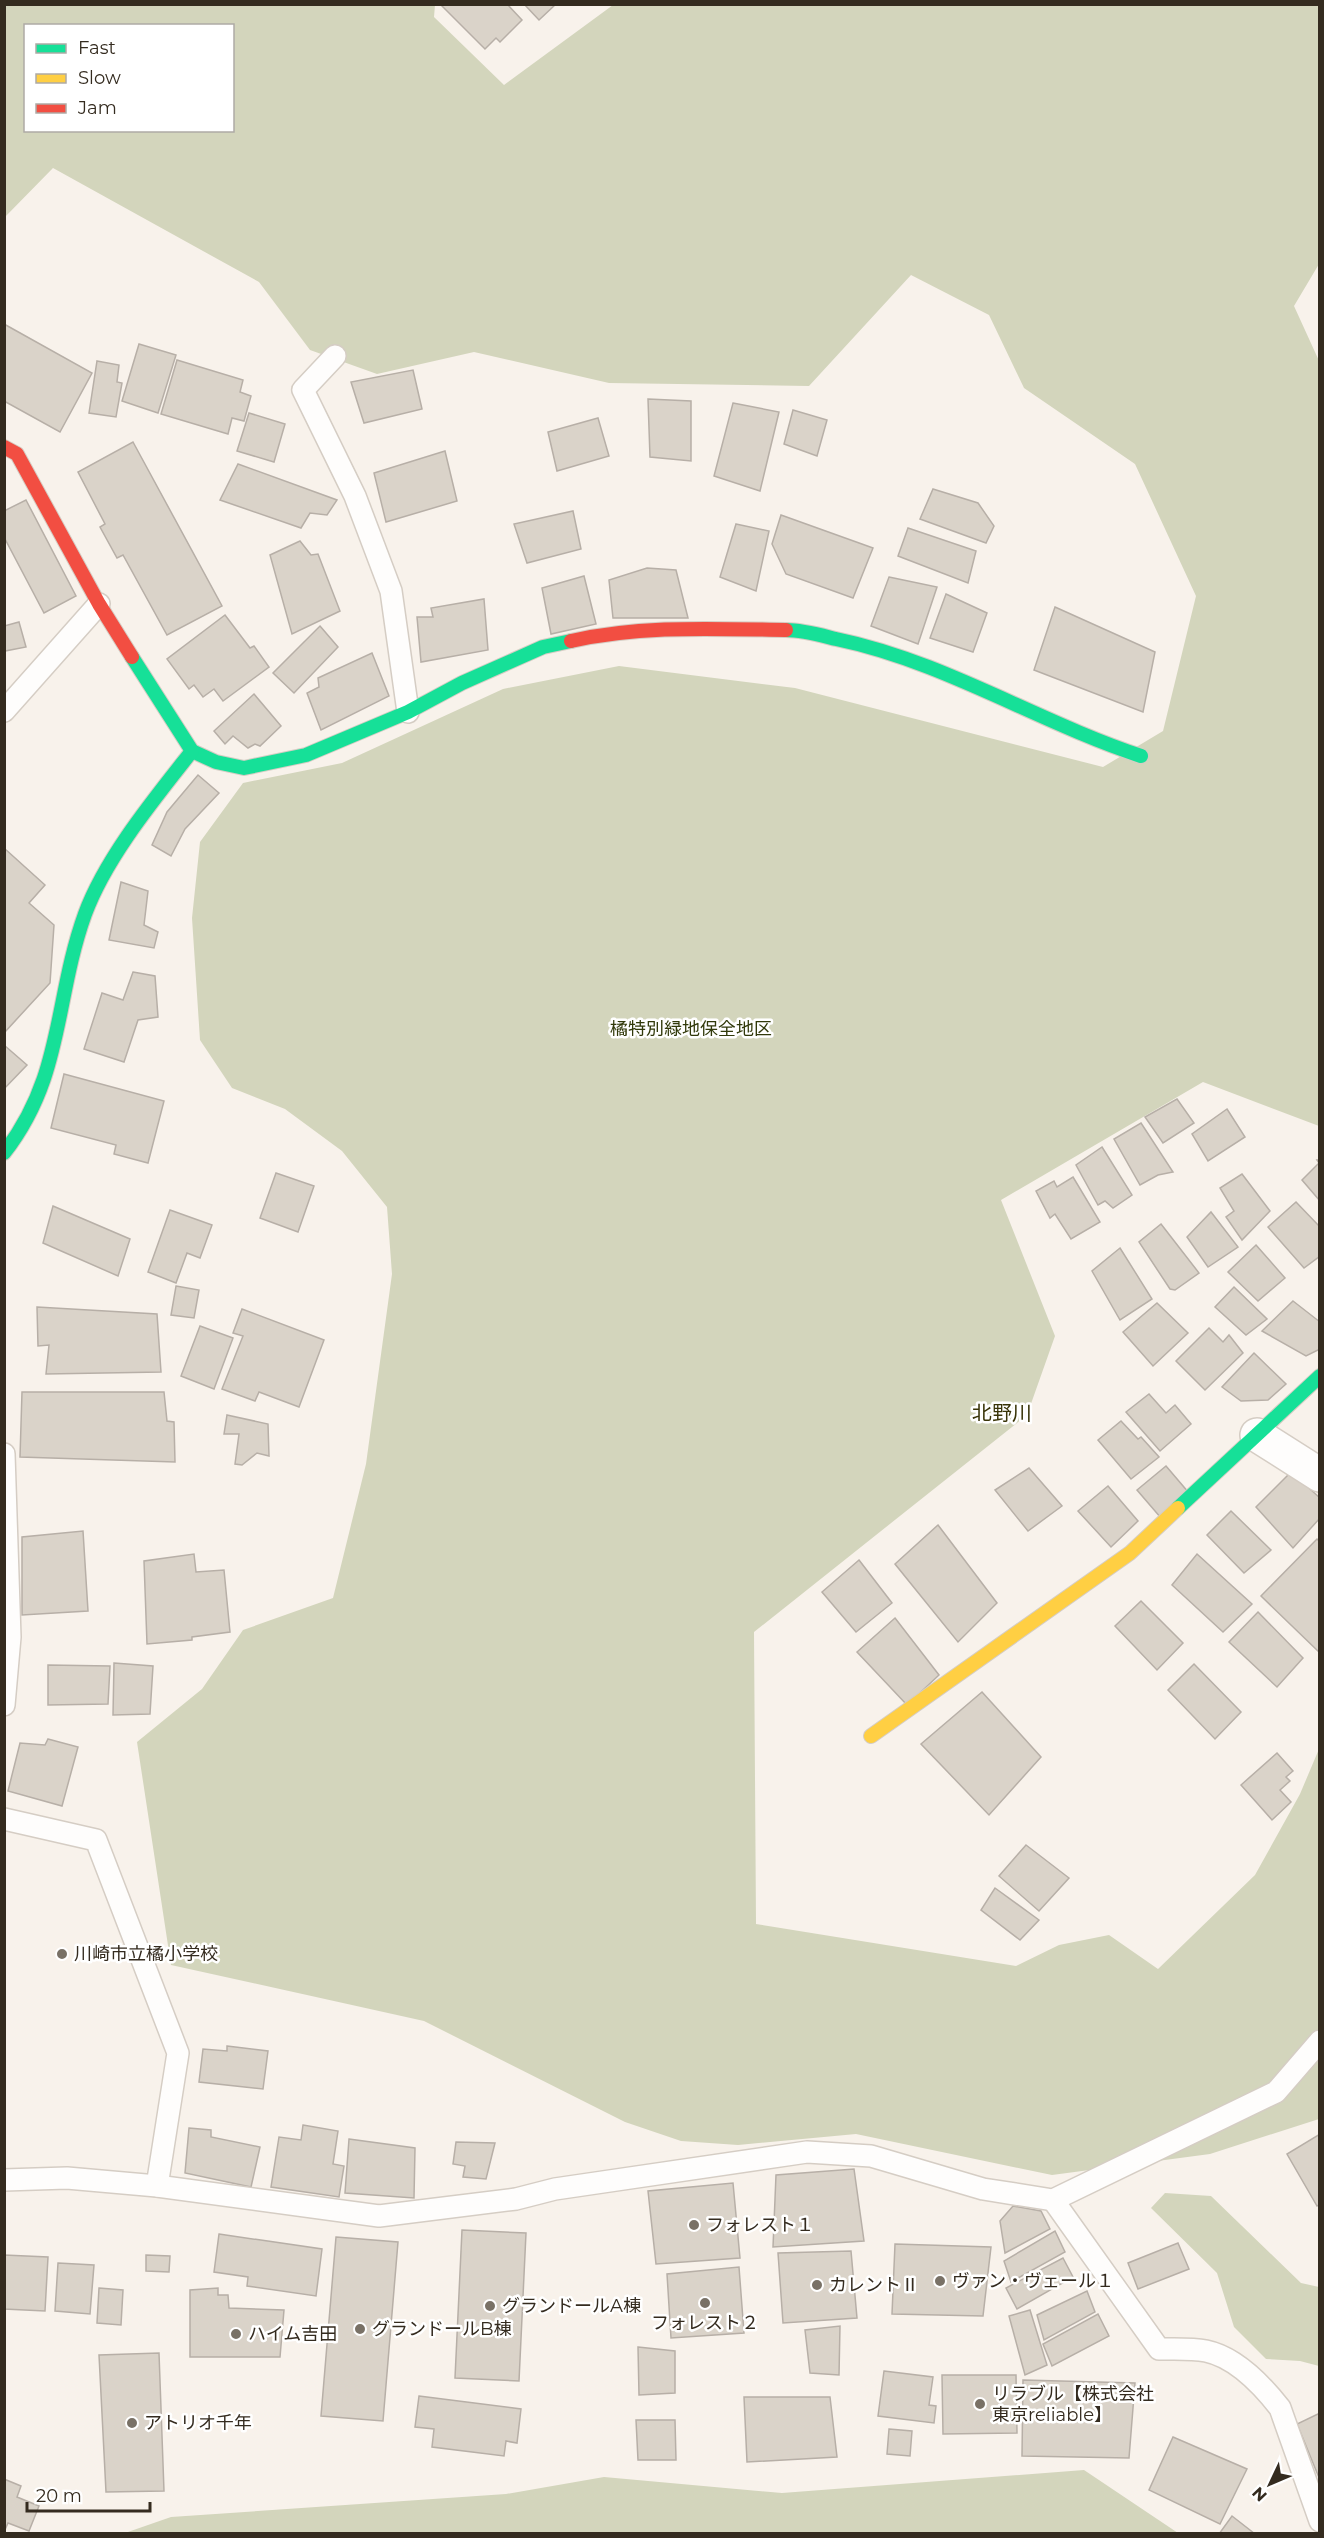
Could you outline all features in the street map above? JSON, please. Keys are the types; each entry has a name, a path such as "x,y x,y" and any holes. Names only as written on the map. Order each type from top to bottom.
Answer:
{"street":[{"path":"4,447 17,454 99,604 192,751 216,762 244,768 306,755 408,712 462,683 543,647 611,632 700,628 795,630 862,644 915,662 1099,741 1141,756"},
{"path":"4,1153 16,1141 40,1097 85,914 111,862 142,814 192,751"},
{"path":"871,1736 1130,1552 1257,1435 1284,1406 1320,1376"},
{"path":"1257,1435 1320,1475"}],"lane":[{"path":"335,356 303,390 356,496 391,591 408,712"},
{"path":"4,711 99,604"},
{"path":"4,1454 10,1638 4,1704"},
{"path":"4,1819 96,1840 178,2053 157,2186"},
{"path":"4,2181 67,2178 157,2186 379,2216 516,2199 555,2189 807,2152 871,2156 983,2189 1053,2200 1276,2092 1320,2041"},
{"path":"1053,2200 1159,2349 1205,2350 1227,2358 1270,2395 1280,2408 1320,2521"}],"green space":[{"name":"橘特別緑地保全地区","path":"5,5 435,5 434,17 504,85 613,5 1319,5 1319,264 1294,306 1320,363 1319,1126 1203,1082 1001,1200 1055,1336 1027,1415 754,1632 756,1924 1016,1966 1059,1945 1109,1935 1158,1969 1255,1875 1300,1794 1319,1749 1319,2119 1210,2154 1052,2175 856,2134 738,2145 681,2141 625,2122 424,2021 171,1965 137,1742 202,1689 243,1630 333,1598 366,1464 392,1274 387,1207 342,1151 285,1109 232,1088 200,1040 192,918 200,842 243,783 342,763 503,689 619,666 795,688 1103,767 1163,731 1196,596 1135,464 1024,388 989,315 911,275 809,386 609,383 474,352 377,374 310,350 259,282 53,168 5,217"},
{"path":"1165,2193 1211,2196 1301,2283 1319,2287 1319,2366 1300,2361 1266,2359 1234,2327 1217,2273 1151,2208"},
{"path":"1084,2470 1178,2533 125,2533 171,2517 506,2494 604,2477 782,2493"}],"building":[{"path":"507,4 522,20 500,42 496,38 485,49 441,5"},
{"path":"524,4 556,4 539,20"},
{"path":"4,324 92,373 60,432 4,401"},
{"path":"139,344 176,355 158,413 122,401"},
{"path":"177,360 243,380 240,392 251,396 244,421 232,418 228,434 161,414"},
{"path":"97,361 119,365 117,382 122,383 116,417 89,413"},
{"path":"413,370 422,409 364,423 351,382"},
{"path":"648,399 691,401 691,461 650,457"},
{"path":"733,403 779,412 760,491 714,476"},
{"path":"793,410 827,420 817,456 784,444"},
{"path":"249,413 285,424 274,462 237,451"},
{"path":"598,418 609,456 557,471 548,432"},
{"path":"133,442 222,606 167,635 123,555 117,558 100,527 105,524 78,472"},
{"path":"445,451 457,501 386,522 374,473"},
{"path":"238,464 337,500 327,515 310,513 301,528 220,500"},
{"path":"933,489 978,503 994,526 986,543 920,519"},
{"path":"26,500 76,596 44,613 4,537 4,511"},
{"path":"573,511 581,549 527,563 514,524"},
{"path":"781,515 873,548 853,598 786,574 772,544"},
{"path":"736,524 769,531 756,591 720,577"},
{"path":"908,528 976,551 968,583 898,556"},
{"path":"300,541 311,555 318,554 340,611 292,634 270,555"},
{"path":"647,568 676,570 688,618 613,618 609,580"},
{"path":"584,576 596,624 551,634 542,588"},
{"path":"889,577 937,587 918,644 871,626"},
{"path":"946,594 987,613 973,652 930,638"},
{"path":"484,599 488,650 421,662 417,617 433,617 431,608"},
{"path":"1055,607 1155,652 1143,712 1034,670"},
{"path":"225,615 250,648 254,646 269,667 223,701 214,689 203,697 194,685 189,689 167,659"},
{"path":"19,622 26,647 5,651 4,626"},
{"path":"320,626 338,647 294,693 273,673"},
{"path":"372,653 389,696 321,730 307,693 319,687 318,678"},
{"path":"254,694 281,726 260,746 255,744 248,748 233,736 225,744 214,731"},
{"path":"198,775 219,793 185,829 171,856 152,845 167,812"},
{"path":"4,848 45,885 29,903 54,925 50,983 4,1033"},
{"path":"121,882 148,891 144,925 158,932 154,948 109,940"},
{"path":"133,972 155,976 158,1017 138,1020 124,1062 84,1049 102,993 123,1000"},
{"path":"4,1045 27,1065 4,1089"},
{"path":"64,1074 164,1101 148,1163 114,1154 116,1145 51,1128"},
{"path":"1177,1099 1194,1123 1163,1143 1145,1117"},
{"path":"1227,1109 1245,1137 1208,1161 1192,1134"},
{"path":"1141,1123 1173,1172 1158,1175 1140,1185 1114,1139"},
{"path":"1102,1147 1132,1195 1113,1208 1105,1201 1098,1205 1076,1165"},
{"path":"1317,1160 1320,1160 1320,1201 1302,1180 1319,1163"},
{"path":"276,1173 314,1186 298,1232 260,1218"},
{"path":"1242,1174 1270,1211 1242,1240 1226,1217 1234,1211 1220,1188"},
{"path":"1073,1177 1100,1222 1071,1239 1055,1214 1050,1218 1036,1191 1054,1181 1057,1187"},
{"path":"1296,1202 1320,1227 1320,1256 1304,1268 1268,1227"},
{"path":"53,1206 130,1239 118,1276 43,1243"},
{"path":"170,1210 212,1225 200,1258 187,1253 176,1283 148,1272"},
{"path":"1211,1212 1238,1247 1208,1267 1187,1237"},
{"path":"1161,1224 1199,1273 1175,1290 1170,1289 1139,1242"},
{"path":"1256,1245 1285,1278 1258,1301 1228,1272"},
{"path":"1120,1248 1152,1299 1120,1320 1092,1271"},
{"path":"176,1286 199,1290 194,1318 171,1315"},
{"path":"1234,1287 1267,1319 1246,1335 1215,1307"},
{"path":"1293,1301 1320,1322 1320,1349 1306,1356 1262,1331"},
{"path":"1157,1303 1188,1333 1153,1366 1123,1332"},
{"path":"37,1307 157,1314 161,1372 46,1374 49,1345 38,1346"},
{"path":"242,1309 324,1340 299,1407 259,1392 255,1401 222,1389 243,1336 233,1333"},
{"path":"200,1326 233,1338 214,1389 181,1376"},
{"path":"1209,1328 1223,1342 1229,1335 1243,1353 1205,1390 1176,1361"},
{"path":"1254,1353 1286,1384 1268,1400 1241,1401 1222,1387"},
{"path":"22,1392 164,1392 167,1421 174,1422 175,1462 20,1457"},
{"path":"1149,1394 1166,1413 1175,1405 1191,1424 1160,1451 1126,1412"},
{"path":"227,1415 268,1424 269,1456 257,1453 242,1465 235,1464 239,1434 224,1434"},
{"path":"1121,1421 1138,1439 1141,1437 1159,1457 1131,1479 1098,1440"},
{"path":"1166,1466 1189,1493 1161,1518 1137,1490"},
{"path":"1029,1468 1062,1506 1028,1531 995,1490"},
{"path":"1291,1472 1320,1498 1320,1518 1293,1548 1256,1507"},
{"path":"1108,1486 1138,1521 1111,1547 1078,1511"},
{"path":"1231,1511 1271,1550 1244,1573 1207,1535"},
{"path":"938,1525 997,1603 958,1642 895,1564"},
{"path":"83,1531 88,1611 22,1615 22,1537"},
{"path":"1317,1539 1320,1542 1320,1653 1261,1596"},
{"path":"194,1554 196,1572 224,1570 230,1632 192,1637 192,1640 147,1644 144,1561"},
{"path":"1197,1554 1252,1604 1223,1632 1172,1585"},
{"path":"859,1560 892,1603 856,1632 822,1592"},
{"path":"1141,1601 1183,1643 1157,1670 1115,1626"},
{"path":"1258,1612 1303,1658 1277,1687 1229,1642"},
{"path":"895,1618 939,1675 907,1705 857,1652"},
{"path":"114,1663 153,1666 150,1714 113,1715"},
{"path":"1194,1664 1241,1712 1215,1739 1168,1690"},
{"path":"48,1665 110,1666 108,1704 48,1705"},
{"path":"982,1692 1041,1757 989,1815 921,1744"},
{"path":"48,1739 78,1747 62,1806 8,1791 20,1743 45,1745"},
{"path":"1277,1753 1293,1771 1286,1777 1290,1781 1280,1790 1291,1802 1272,1820 1241,1785"},
{"path":"1026,1845 1069,1878 1039,1911 999,1876"},
{"path":"995,1888 1039,1920 1020,1940 981,1910"},
{"path":"227,2046 268,2051 263,2089 199,2082 203,2049 227,2051"},
{"path":"303,2125 338,2131 333,2164 344,2166 339,2197 271,2187 279,2137 301,2140"},
{"path":"189,2128 211,2130 211,2137 260,2147 251,2187 185,2173"},
{"path":"1320,2134 1320,2204 1317,2206 1287,2154"},
{"path":"349,2139 415,2148 414,2198 345,2193"},
{"path":"456,2142 495,2143 486,2179 463,2177 465,2166 453,2164"},
{"path":"854,2169 864,2241 773,2247 776,2175"},
{"name":"フォレスト１","path":"733,2183 740,2258 656,2264 648,2191"},
{"path":"1013,2206 1041,2211 1050,2229 1005,2253 1000,2221"},
{"name":"グランドールA棟","path":"462,2230 526,2233 519,2381 455,2378"},
{"path":"1055,2231 1065,2252 1011,2282 1004,2261"},
{"name":"ハイム吉田","path":"219,2234 322,2249 316,2296 247,2286 248,2277 214,2272"},
{"name":"グランドールB棟","path":"336,2237 398,2242 383,2421 321,2416"},
{"path":"1178,2243 1189,2269 1138,2289 1128,2263"},
{"name":"ヴァン・ヴェール１","path":"895,2244 991,2247 983,2316 892,2314"},
{"name":"カレントⅡ","path":"851,2251 857,2318 783,2323 778,2253"},
{"path":"4,2255 48,2257 45,2311 4,2309"},
{"path":"146,2255 170,2256 169,2272 146,2271"},
{"path":"1063,2258 1073,2277 1017,2309 1006,2288"},
{"path":"58,2263 94,2265 90,2314 55,2311"},
{"name":"フォレスト２","path":"739,2267 744,2333 671,2338 667,2274"},
{"path":"99,2288 123,2290 121,2325 97,2323"},
{"name":"ハイム吉田","path":"218,2288 218,2295 228,2295 229,2308 284,2310 280,2357 190,2357 190,2290"},
{"path":"1087,2291 1095,2312 1044,2340 1037,2315"},
{"path":"1030,2310 1047,2365 1025,2375 1009,2316"},
{"path":"1098,2314 1109,2336 1052,2366 1043,2344"},
{"path":"840,2326 839,2375 810,2373 805,2330"},
{"path":"638,2347 675,2351 675,2393 639,2395"},
{"name":"アトリオ千年","path":"159,2353 164,2491 106,2492 99,2355"},
{"path":"884,2371 933,2377 929,2405 936,2406 934,2423 878,2416"},
{"path":"942,2375 1016,2375 1017,2433 943,2434"},
{"path":"1023,2380 1135,2383 1129,2458 1022,2456"},
{"path":"419,2396 521,2409 517,2443 506,2441 504,2456 432,2447 434,2429 415,2427"},
{"path":"744,2397 830,2397 837,2457 747,2462"},
{"path":"1320,2413 1320,2480 1297,2424"},
{"path":"636,2420 675,2420 676,2460 638,2460"},
{"path":"889,2429 912,2431 910,2456 887,2454"},
{"path":"1173,2437 1247,2469 1220,2524 1149,2490"},
{"path":"4,2479 21,2486 17,2497 39,2506 29,2531 8,2523 4,2532"},
{"path":"1232,2516 1255,2534 1219,2534"}],"traffic: fast":[{"path":"786,630 824,636 876,649 914,662 1141,756"},
{"path":"132,657 192,751 216,762 244,768 306,755 408,712 462,683 543,647 571,641"},
{"path":"4,1153 38,1095 48,1066 75,946 94,893 132,829 192,751"},
{"path":"1178,1508 1320,1376"}],"traffic: slow":[{"path":"871,1736 1130,1553 1178,1508"}],"traffic: jam":[{"path":"4,447 17,454 99,604 132,657"},
{"path":"571,641 652,630 786,630"}],"place":[{"name":"川崎市立橘小学校","path":"62,1954"},
{"name":"フォレスト１","path":"694,2225"},
{"name":"ヴァン・ヴェール１","path":"940,2281"},
{"name":"カレントⅡ","path":"817,2285"},
{"name":"フォレスト２","path":"705,2303"},
{"name":"グランドールA棟","path":"490,2306"},
{"name":"グランドールB棟","path":"360,2329"},
{"name":"ハイム吉田","path":"236,2334"},
{"name":"リラブル【株式会社 東京reliable】","path":"980,2404"},
{"name":"アトリオ千年","path":"132,2423"}],"district":[{"name":"北野川","path":"1002,1413"}]}
